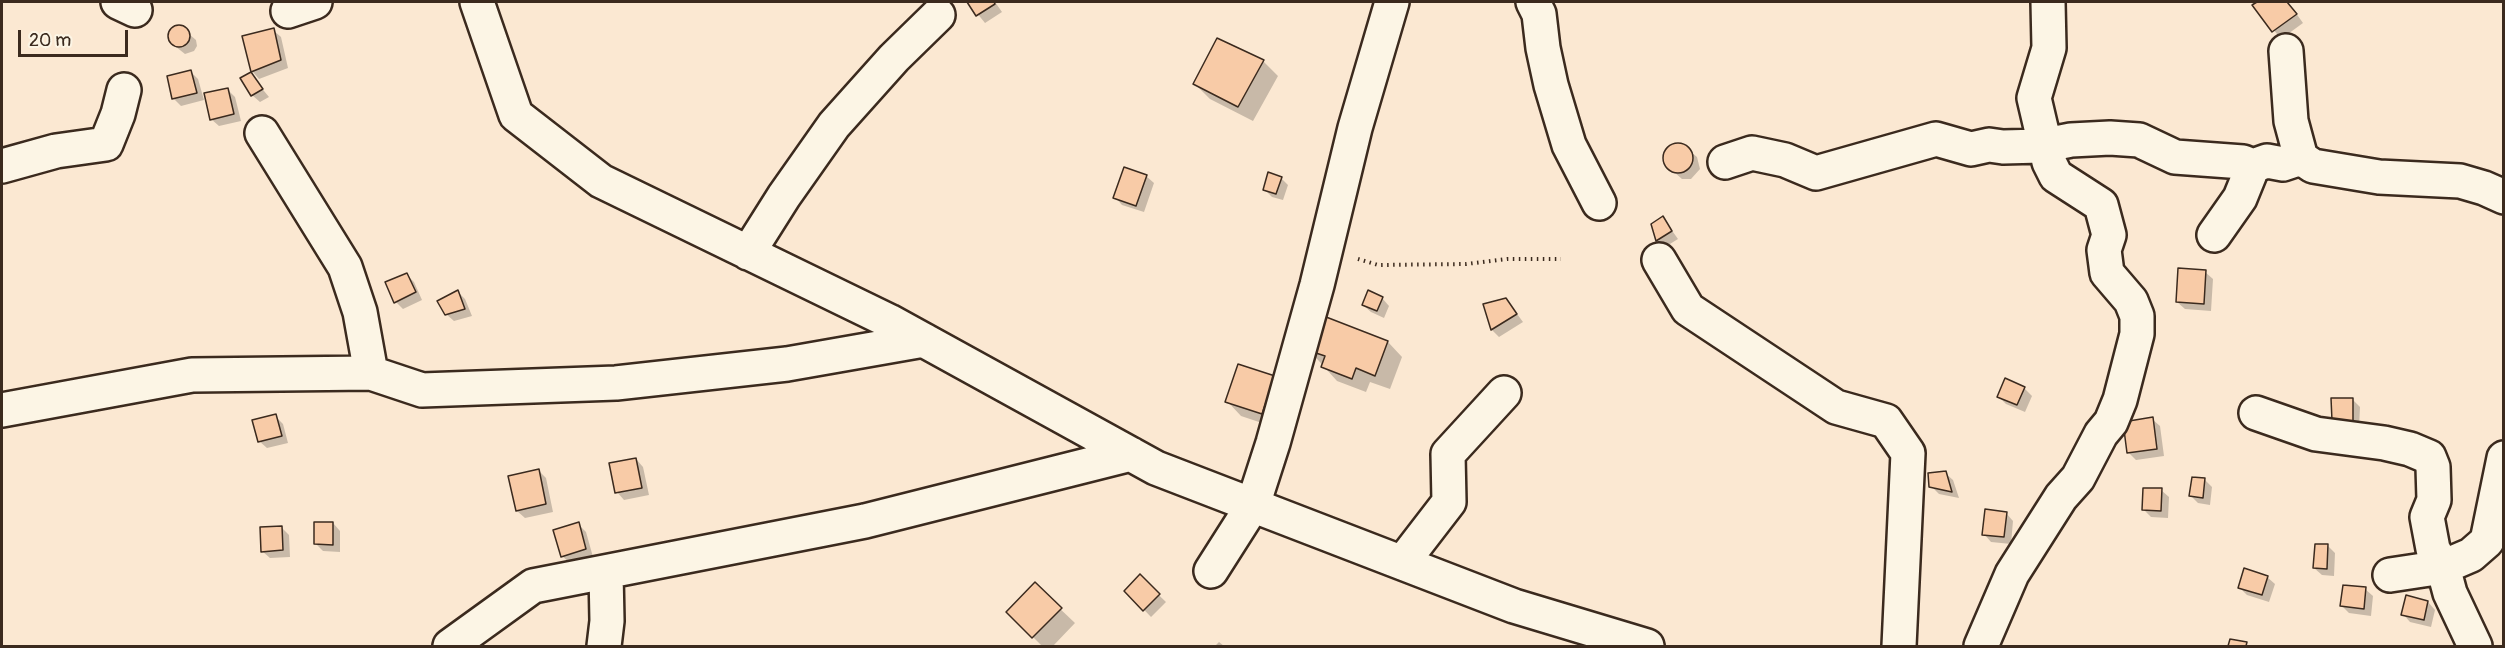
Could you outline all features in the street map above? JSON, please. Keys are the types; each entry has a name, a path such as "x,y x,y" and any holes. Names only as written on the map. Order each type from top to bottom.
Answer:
{"street":[{"path":"477,2 516,115 601,182 889,321 1155,468 1514,606 1647,646"},
{"path":"1211,571 1252,505 1273,443 1326,251 1355,128 1392,2"},
{"path":"1533,2 1539,14 1551,85 1569,145 1599,203"},
{"path":"1981,646 2012,574 2061,497 2078,478 2101,434 2112,422 2137,334 2137,316 2132,301 2107,273 2104,250 2109,235 2101,206 2056,176 2049,162 2034,98 2049,48 2048,2"},
{"path":"748,253 784,196 834,125 894,58 938,15"},
{"path":"2286,51 2291,120 2301,158 2313,166 2379,177 2460,181 2504,196"},
{"path":"2,166 56,151 106,144 118,114 124,90"},
{"path":"262,133 345,267 360,312 371,373"},
{"path":"1725,162 1752,153 1785,160 1816,172 1936,139 1971,149 1989,145 2003,147 2071,140 2139,140 2175,157 2243,162 2253,166 2267,161 2283,164 2301,158"},
{"path":"2214,235 2240,198 2253,166"},
{"path":"1659,260 1688,309 1836,407 1886,421 1908,453 1899,646"},
{"path":"2,410 192,375 371,373 422,390 616,383 787,364 924,340"},
{"path":"1402,563 1449,502 1448,454 1504,393"},
{"path":"2256,413 2316,434 2384,443 2410,449 2429,457 2433,467 2434,500 2427,517 2433,549 2443,567 2450,593 2475,646"},
{"path":"450,646 533,586 865,521 1131,454"},
{"path":"2390,575 2443,567 2470,555 2487,541 2504,458"},
{"path":"604,646 607,621 606,572"}],"path":[{"path":"1326,251 1378,265 1466,264 1506,259 1561,259"}],"building":[{"path":"967,2 994,2 995,4 976,16"},
{"path":"2257,2 2287,2 2297,14 2272,32 2252,5"},
{"path":"179,25 187,28 190,36 187,44 179,47 171,44 168,36 171,28"},
{"path":"274,28 281,60 251,72 242,36"},
{"path":"1217,38 1264,60 1238,107 1193,84"},
{"path":"191,70 197,93 172,99 167,76"},
{"path":"251,72 263,89 251,96 240,78"},
{"path":"228,88 234,114 210,120 204,93"},
{"path":"1678,143 1689,147 1693,158 1689,169 1678,173 1667,169 1663,158 1667,147"},
{"path":"1124,167 1147,175 1136,206 1113,198"},
{"path":"1268,172 1282,177 1276,194 1263,190"},
{"path":"1663,216 1672,231 1656,241 1651,224"},
{"path":"2178,268 2206,270 2204,304 2176,302"},
{"path":"407,273 416,292 394,303 385,282"},
{"path":"458,290 465,309 445,315 437,301"},
{"path":"1368,290 1383,297 1377,311 1362,305"},
{"path":"1506,298 1517,314 1491,330 1483,304"},
{"path":"1321,315 1388,341 1375,376 1356,368 1352,379 1321,367 1325,356 1307,350"},
{"path":"1238,364 1275,376 1262,414 1225,402"},
{"path":"2005,378 2025,387 2017,405 1997,397"},
{"path":"2331,398 2353,398 2353,421 2332,421"},
{"path":"276,414 282,436 258,442 252,420"},
{"path":"2153,417 2157,449 2127,453 2123,422"},
{"path":"636,458 642,488 615,493 609,463"},
{"path":"539,469 546,504 516,511 508,476"},
{"path":"1946,471 1952,492 1929,487 1928,473"},
{"path":"2192,477 2205,478 2203,498 2189,496"},
{"path":"2143,488 2162,488 2161,511 2142,510"},
{"path":"1985,509 2007,512 2004,537 1982,535"},
{"path":"314,522 333,522 333,545 314,544"},
{"path":"579,522 586,549 561,557 553,530"},
{"path":"282,526 283,550 261,552 260,527"},
{"path":"2315,544 2328,544 2327,569 2313,568"},
{"path":"2244,568 2268,576 2262,595 2238,588"},
{"path":"1140,574 1160,594 1143,611 1124,591"},
{"path":"1035,582 1062,608 1032,638 1006,612"},
{"path":"2343,585 2366,587 2364,609 2340,606"},
{"path":"2406,595 2428,601 2424,620 2401,615"},
{"path":"2230,639 2247,642 2246,646 2228,646"}]}
